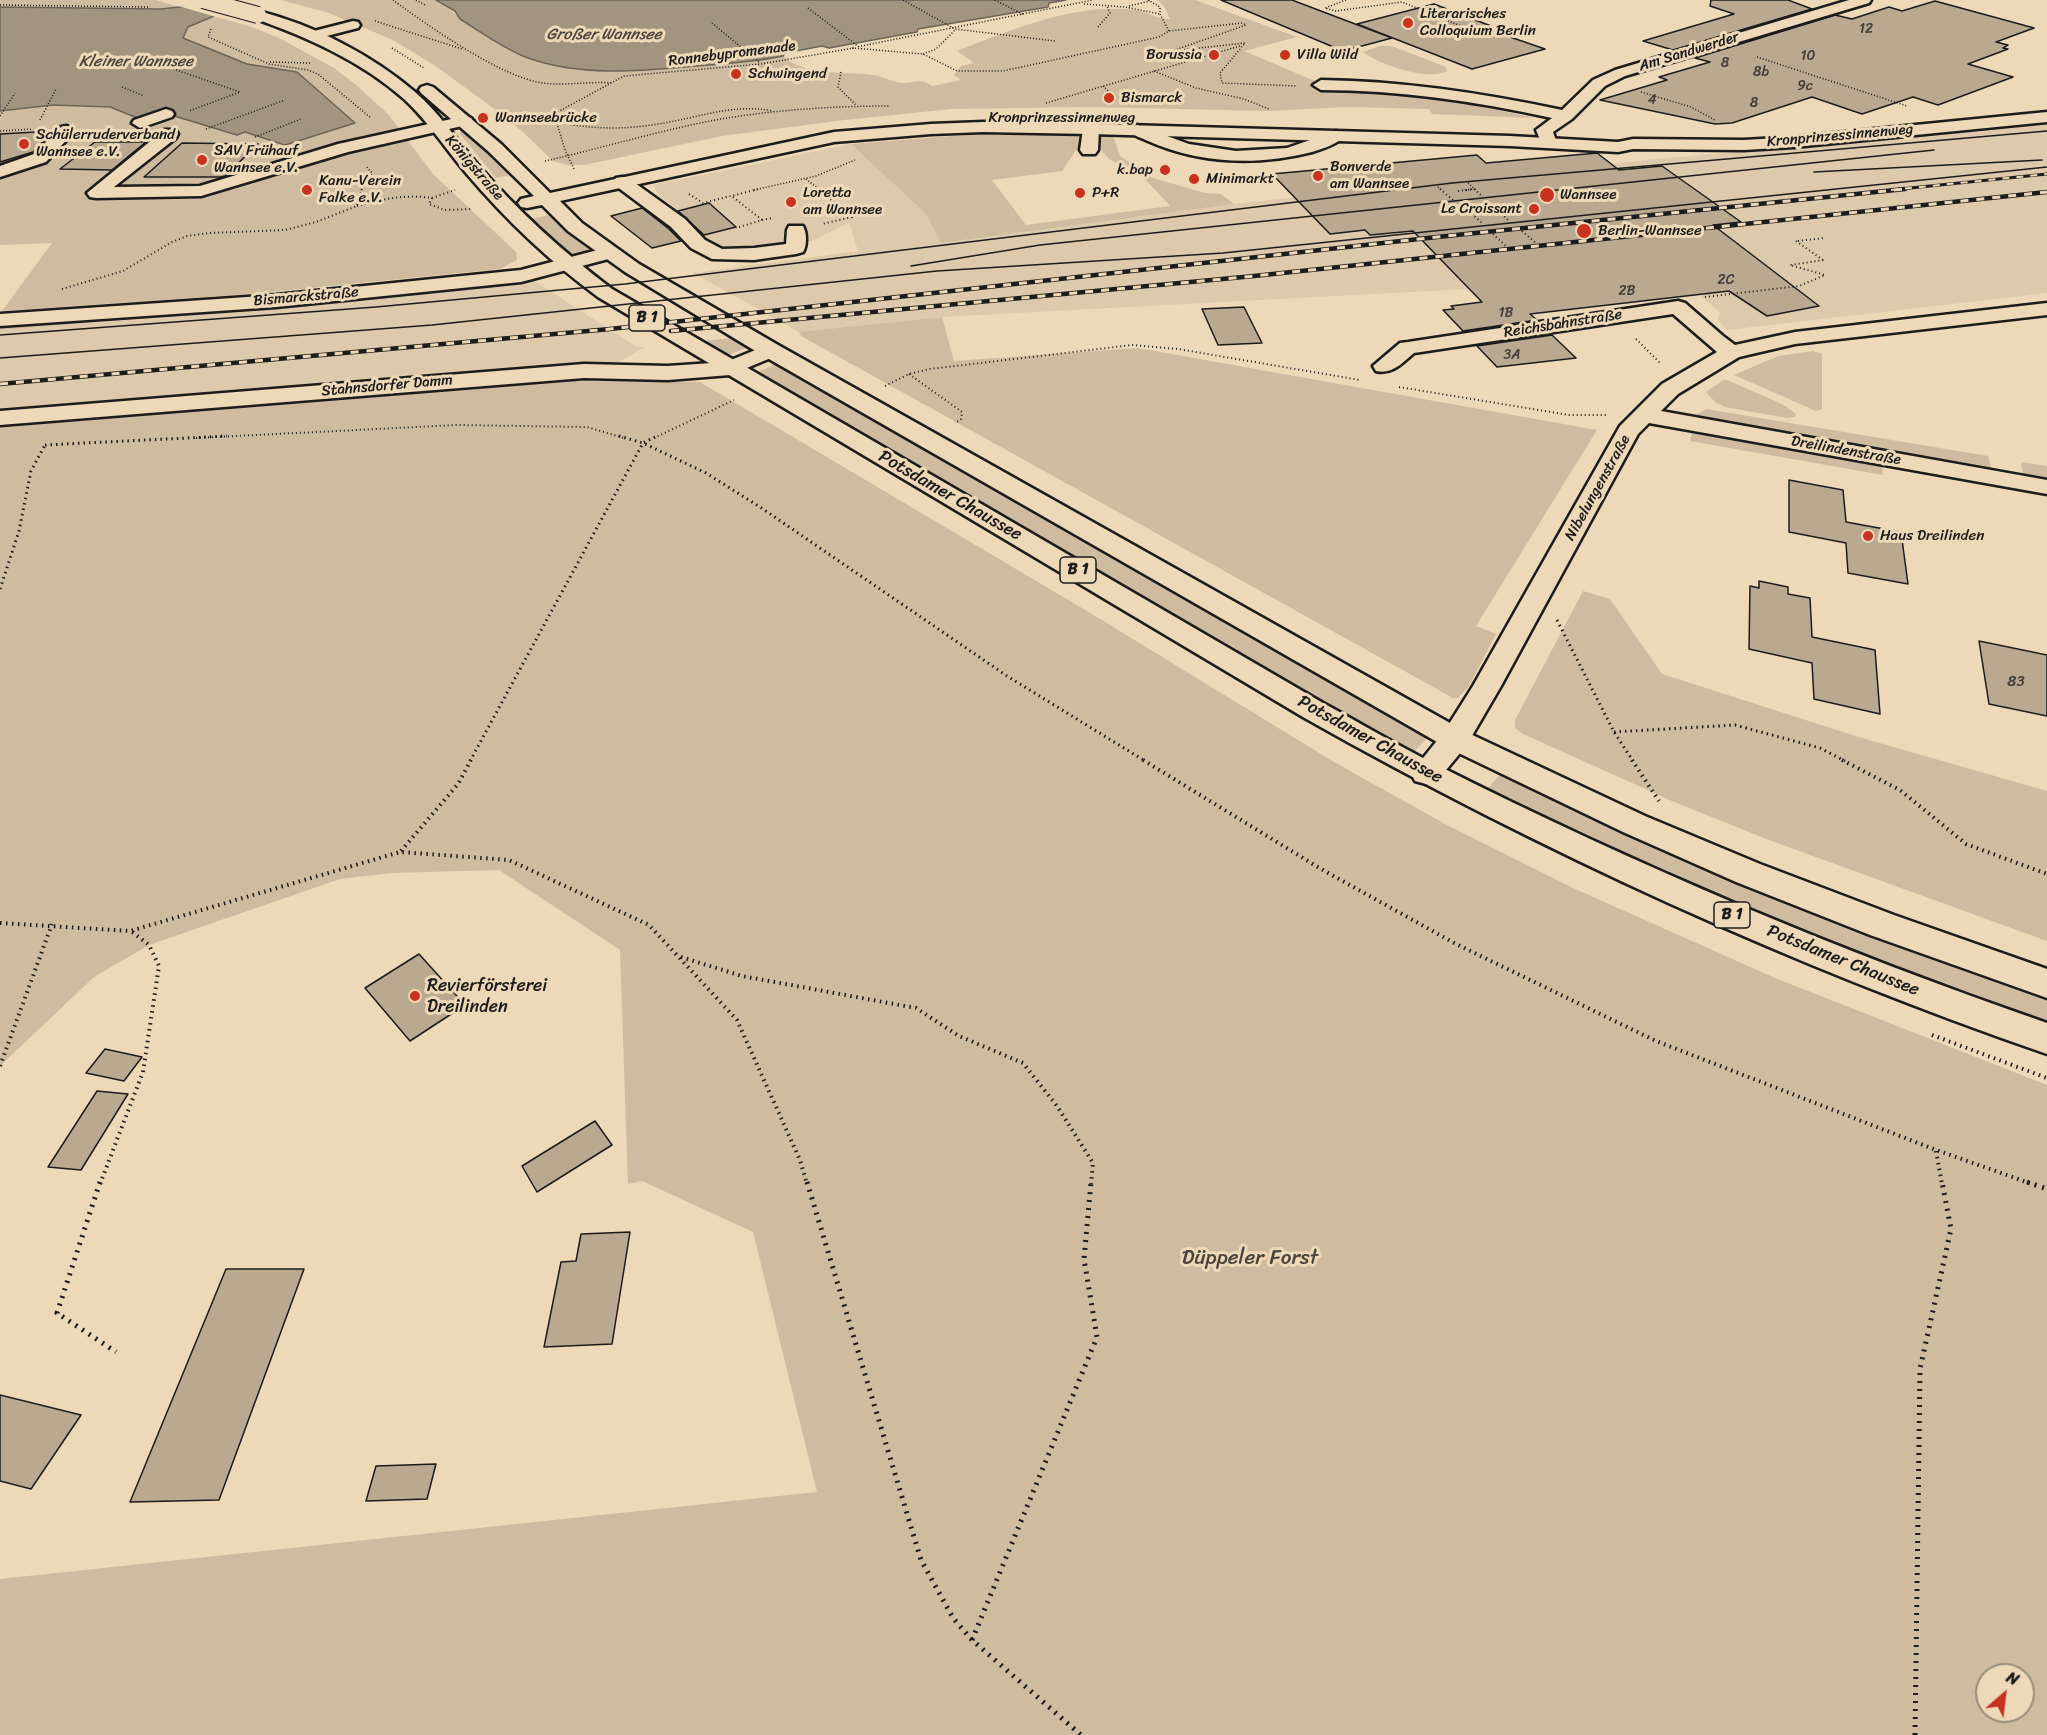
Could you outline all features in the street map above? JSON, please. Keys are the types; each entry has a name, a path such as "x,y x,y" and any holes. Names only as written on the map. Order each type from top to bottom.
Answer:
{"main road":[{"name":"Königstraße","path":"203,0 258,15 315,35 380,71 412,97 439,127 461,157 567,265 605,293 730,368"},
{"path":"236,0 273,10 331,31 391,62"},
{"name":"Am Sandwerder","path":"1546,136 1599,83 1620,73 1864,0"},
{"path":"315,35 353,25"},
{"name":"Königstraße","path":"408,74 465,121 575,227 609,253 770,350"},
{"path":"1322,85 1386,86 1432,91 1566,116"},
{"path":"140,123 166,114"},
{"name":"Kronprinzessinnenweg","path":"617,176 705,151 828,129 928,119 1029,117 1092,123 1137,130 1181,148 1216,155 1245,156 1284,155 1313,148 1336,136 1546,136"},
{"name":"Kronprinzessinnenweg","path":"502,201 617,176 825,139 882,132 973,127 1092,123 1290,122 1546,136 1618,147 1633,144 1764,144 2047,117"},
{"path":"170,134 96,193 201,191 344,148 465,121"},
{"path":"1089,150 1092,123"},
{"path":"0,172 40,158 66,131"},
{"path":"617,176 678,223 698,244 719,255 754,254 796,248 796,230"},
{"name":"Bismarckstraße","path":"0,320 276,301 521,276 609,253"},
{"path":"1678,307 1715,341 1732,352"},
{"name":"Reichsbahnstraße","path":"1377,374 1408,348 1678,307"},
{"name":"Nibelungenstraße","path":"1425,773 1455,739 1542,590 1628,431 1670,389 1732,352 1795,338 2047,309"},
{"name":"Stahnsdorfer Damm","path":"0,418 572,372 668,373 730,368 770,350"},
{"name":"B 1","path":"770,350 1455,739 1634,824 1748,873 1893,929 2047,984"},
{"name":"Potsdamer Chaussee","path":"730,368 1313,710 1425,773 1608,862 1738,918 1974,1013 2047,1038"},
{"name":"Dreilindenstraße","path":"1644,416 2047,487"}],"path":[{"name":"Ronnebypromenade","path":"393,0 469,52 540,83 559,85 596,81 613,83 624,76 761,64 955,29 1093,0"},
{"path":"416,0 425,5"},
{"path":"903,0 955,29 1029,40 1055,41"},
{"path":"995,0 1024,15"},
{"path":"1066,0 1076,4 1125,7 1160,14"},
{"path":"1346,0 1325,8 1336,11 1402,2 1468,29"},
{"path":"1125,7 1149,1 1160,7 1160,14 1169,31"},
{"path":"0,5 150,7"},
{"path":"1098,27 1110,13 1107,6"},
{"path":"808,8 859,47"},
{"path":"353,25 370,21 380,22 469,52"},
{"path":"712,23 761,64"},
{"path":"852,48 924,54 957,71 1003,71 1159,37 1169,31 1242,23 1246,25 1172,51 1245,43 1220,73 1222,83 1287,87"},
{"path":"924,54 936,49 955,29"},
{"path":"1717,44 1877,95"},
{"path":"1029,117 1031,108 1241,46"},
{"path":"1091,47 1094,52"},
{"path":"261,61 314,63"},
{"path":"159,64 240,92 184,112"},
{"path":"1153,71 1196,88 1262,105 1290,122"},
{"path":"841,72 838,87 857,106"},
{"path":"507,124 554,114 613,83"},
{"path":"1599,83 1667,98 1691,107 1722,124"},
{"path":"1102,86 1110,93"},
{"path":"47,107 56,88"},
{"path":"1,115 15,93"},
{"path":"206,129 285,100"},
{"path":"539,162 690,125 777,112 742,106 629,129 573,126 556,122"},
{"path":"554,114 566,156"},
{"path":"255,136 301,118"},
{"path":"704,203 816,176 853,162"},
{"path":"1468,183 1483,197"},
{"path":"1438,186 1453,200"},
{"path":"1458,191 1474,189"},
{"path":"357,206 409,196 432,198 456,190"},
{"path":"732,197 762,220 739,227"},
{"path":"432,198 429,204 436,209 456,211 476,208"},
{"path":"1493,205 1509,221"},
{"path":"1466,208 1483,224"},
{"path":"1484,214 1501,213"},
{"path":"1522,231 1537,244"},
{"path":"1494,234 1507,247"},
{"path":"1678,307 1698,298 1799,286 1825,274 1818,270 1799,271 1790,265 1824,260 1796,241 1824,238"},
{"path":"1614,316 1667,371 1686,380"},
{"path":"891,383 909,374 930,369 1132,345 1377,374"},
{"path":"909,374 962,412 961,419 951,425"},
{"path":"1394,386 1569,415 1644,416"},
{"path":"400,852 458,784 643,443 737,399"},
{"path":"0,589 19,531 31,471 45,445 75,411"},
{"path":"45,445 458,425 587,427 643,443 706,473 1007,676 1321,869 1456,944 1656,1041 1936,1150 2047,1189"},
{"path":"1542,590 1614,732 1659,801"},
{"path":"1614,732 1735,725 1820,748 1900,790 1966,844 2047,874"},
{"path":"1648,797 1670,806"},
{"path":"0,923 52,924 130,931 400,852 509,860 649,925 737,1020 800,1160 921,1560 953,1618 972,1640 1081,1735"},
{"path":"0,1066 52,924"},
{"path":"116,1352 57,1313 93,1201 143,1072 159,966 149,945 130,931"},
{"path":"679,957 742,976 916,1008 959,1036 1023,1063 1057,1106 1093,1163 1084,1259 1097,1338 972,1640"},
{"path":"1915,1735 1920,1370 1951,1229 1936,1150"}],"shaded area":[{"path":"2047,124 2047,293 1727,330 1718,320 1720,312 1694,291 1635,280 942,317 799,332 693,273 858,251 849,223 812,241 720,252 687,216 660,197 653,185 851,144 926,214 941,243 1234,204 1657,159"},
{"path":"536,282 637,347 645,347 620,361 0,412 0,330 345,303"}],"green space":[{"path":"0,0 156,0 180,7 125,10 0,7"},
{"path":"281,0 436,0 484,34 523,56 563,67 637,71 783,56 803,68 867,74 901,83 920,81 932,86 961,80 954,75 961,66 974,63 957,51 1031,24 1071,13 1108,9 1135,10 1170,19 1164,6 1157,0 1195,0 1297,37 1244,51 1341,92 1433,96 1535,118 1432,114 1429,109 1347,107 1268,111 1089,107 952,109 722,136 584,165 567,165 553,161 523,132 493,108 437,67 393,40 329,13"},
{"path":"214,16 279,38 334,68 355,84 389,115 433,174 516,252 517,260 500,269 251,294 2,311 52,243 0,245 0,111 53,105 110,108 140,119 171,115 236,135 245,132 285,145 355,123 297,72 247,64 182,39 188,27"},
{"path":"1380,46 1392,46 1446,67 1447,71 1438,74 1416,73 1380,62 1363,52"},
{"path":"917,124 918,126 639,174 634,173 785,140"},
{"path":"465,131 510,175 496,178 459,133"},
{"path":"964,135 1113,135 1120,156 1153,178 1205,193 1221,194 1234,204 941,243 926,214 851,144","holes":["1100,149 1109,159 1143,177 1170,206 1026,225 992,180 1062,171 1076,150"]},
{"path":"548,215 588,250 567,254 531,219"},
{"path":"533,280 536,282 345,303 0,330 0,326 319,303"},
{"path":"942,317 954,361 1138,348 1597,430 1476,626 1496,634 1469,686 1458,698 1453,698 801,336 799,332"},
{"path":"734,338 748,347 726,356 701,341"},
{"path":"1813,351 1822,354 1822,409 1816,411 1734,375 1778,356"},
{"name":"Düppeler Forst","path":"620,361 563,381 700,382 1092,614 1334,762 1447,825 1573,888 1775,978 2047,1085 2047,1735 0,1735 0,1579 817,1492 753,1232 642,1181 628,1184 620,950 499,870 392,873 340,879 149,945 94,977 0,1066 0,412"},
{"path":"779,363 1429,736 1413,753 1355,722 755,373"},
{"path":"1725,379 1784,405 1796,414 1795,417 1787,418 1725,407 1715,402 1706,392"},
{"path":"1706,409 1988,456 1992,470 1694,416"},
{"path":"1692,433 1882,466 1883,475 1690,441"},
{"path":"2021,462 2047,466 2047,479 2023,475"},
{"path":"1583,591 1610,599 1662,674 1862,738 2047,791 2047,941 1769,840 1672,801 1523,734 1515,728 1515,720"},
{"path":"1501,773 1894,943 2047,999 2047,1024 1834,944 1624,855 1487,790"}],"water":[{"name":"Kleiner Wannsee","path":"203,0 214,16 188,27 183,38 247,64 297,72 355,123 285,145 245,132 237,135 171,115 140,119 110,107 53,105 0,111 0,7 160,9 180,7"},
{"name":"Großer Wannsee","path":"436,0 1066,0 1049,3 1048,7 918,29 917,32 829,48 822,46 761,60 654,70 611,71 569,68 528,58 484,35 460,19 455,11"}],"pier":[{"path":"192,0 271,0 269,3 219,18 172,4"}],"building":[{"path":"1221,0 1292,0 1392,38 1343,51"},
{"path":"1711,0 1788,0 1812,9 1673,50 1643,41 1734,14 1710,6"},
{"path":"1935,1 2034,28 1996,42 2008,45 2003,48 2008,49 1968,64 2013,77 1938,105 1913,97 1862,114 1812,97 1732,123 1715,124 1600,100 1667,80 1659,77 1710,62 1695,58 1835,15 1852,19 1889,7 1902,11"},
{"path":"1434,4 1491,26 1484,28 1545,49 1472,69 1357,24"},
{"name":"Schülerruderverband Wannsee e.V.","path":"54,131 33,152 0,162 0,134"},
{"path":"95,142 146,142 112,170 60,169"},
{"name":"SAV Frühauf Wannsee e.V.","path":"182,143 258,144 225,176 144,177"},
{"path":"1597,153 1619,170 1662,166 1741,222 1713,225 1819,306 1767,316 1729,291 1530,314 1537,320 1463,331 1443,310 1454,309 1451,306 1482,302 1413,231 1370,235 1365,230 1330,234 1272,174 1477,155 1486,163"},
{"path":"709,203 736,227 704,235 678,211"},
{"path":"642,208 681,241 652,248 611,216"},
{"path":"1244,307 1262,343 1218,345 1202,309"},
{"path":"1552,335 1576,358 1497,367 1477,346"},
{"name":"Haus Dreilinden","path":"1789,480 1843,490 1846,522 1901,532 1908,584 1848,573 1846,543 1789,532"},
{"path":"1759,581 1788,587 1788,594 1810,598 1812,637 1875,650 1880,714 1814,699 1812,663 1749,649 1750,586 1759,588"},
{"path":"1979,641 2047,655 2047,716 1989,704"},
{"name":"Revierförsterei Dreilinden","path":"419,954 465,1005 410,1041 365,988"},
{"path":"105,1049 142,1057 124,1081 86,1073"},
{"path":"97,1091 128,1094 81,1170 48,1167"},
{"path":"595,1121 612,1145 537,1192 522,1166"},
{"path":"630,1232 612,1344 544,1347 561,1262 576,1261 581,1234"},
{"path":"226,1269 304,1269 219,1500 130,1502"},
{"path":"0,1395 81,1415 31,1489 0,1481"},
{"path":"436,1464 427,1499 366,1501 376,1466"}],"tram line":[{"path":"0,335 376,307 625,284 1452,183 2047,131"},
{"path":"911,266 1040,245 1934,150"},
{"path":"1814,172 2042,160"},
{"path":"0,358 432,325 937,271 1223,253 2047,167"}],"railway":[{"path":"1891,190 2047,174"},
{"path":"0,384 610,329 1437,237 1905,189"},
{"path":"671,331 1254,276 2047,192"}],"place":[{"name":"Literarisches Colloquium Berlin","path":"1408,23"},
{"name":"Borussia","path":"1214,55"},
{"name":"Villa Wild","path":"1285,55"},
{"name":"Schwingend","path":"736,74"},
{"name":"Bismarck","path":"1109,98"},
{"name":"Wannseebrücke","path":"483,118"},
{"name":"Schülerruderverband Wannsee e.V.","path":"24,144"},
{"name":"SAV Frühauf Wannsee e.V.","path":"202,160"},
{"name":"k.bap","path":"1165,170"},
{"name":"Bonverde am Wannsee","path":"1318,176"},
{"name":"Minimarkt","path":"1194,179"},
{"name":"Kanu-Verein Falke e.V.","path":"307,190"},
{"name":"P+R","path":"1080,193"},
{"name":"Wannsee","path":"1547,195"},
{"name":"Loretta am Wannsee","path":"791,202"},
{"name":"Le Croissant","path":"1534,209"},
{"name":"Berlin-Wannsee","path":"1584,231"},
{"name":"Haus Dreilinden","path":"1868,536"},
{"name":"Revierförsterei Dreilinden","path":"415,996"}]}
